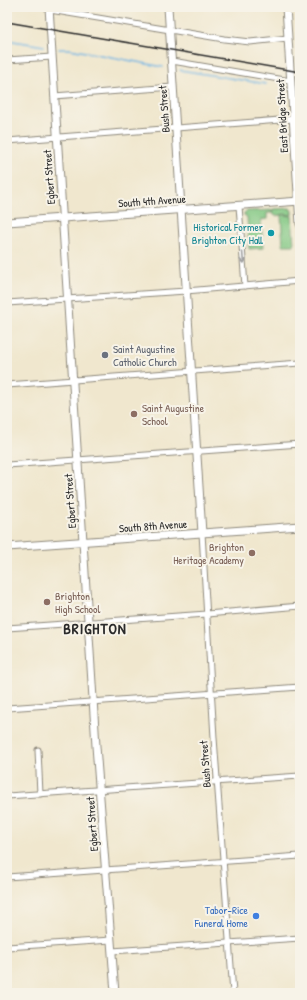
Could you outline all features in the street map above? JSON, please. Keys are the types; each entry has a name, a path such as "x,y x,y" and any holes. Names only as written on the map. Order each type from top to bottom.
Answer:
{"street":[{"name":"Bush Street","path":"168,7 182,210 196,452 233,993"},
{"name":"East Bridge Street","path":"286,7 300,224"},
{"path":"296,7 300,8"},
{"path":"50,9 224,39 246,41 288,38"},
{"name":"Egbert Street","path":"50,9 72,380 115,993"},
{"path":"7,60 52,57"},
{"path":"172,61 291,80"},
{"path":"54,96 173,87"},
{"path":"7,141 294,119"},
{"name":"South 4th Avenue","path":"7,222 299,201"},
{"path":"239,206 245,286"},
{"path":"7,303 300,281"},
{"path":"7,386 300,363"},
{"path":"7,466 300,444"},
{"name":"South 8th Avenue","path":"7,547 300,526"},
{"path":"7,628 300,606"},
{"path":"7,708 94,703 300,687"},
{"path":"38,750 40,794"},
{"path":"7,796 300,776"},
{"path":"7,877 300,856"},
{"path":"112,951 300,938"},
{"path":"7,947 111,940"}],"green space":[{"path":"290,208 292,215 284,214 276,216 272,214 273,209"},
{"path":"273,210 271,213 267,213 267,219 261,220 263,248 249,249 247,217 244,213 247,211"},
{"path":"281,216 292,216 294,245 283,245"}],"waterway":[{"path":"7,40 44,46"},
{"path":"59,49 70,49 163,67"},
{"path":"180,70 266,84"}],"railway":[{"path":"7,22 300,72"}],"place":[{"name":"Historical Former Brighton City Hall","path":"271,233"},
{"name":"Saint Augustine Catholic Church","path":"105,355"},
{"name":"Saint Augustine School","path":"134,414"},
{"name":"Brighton Heritage Academy","path":"252,553"},
{"name":"Brighton High School","path":"47,602"},
{"name":"Tabor-Rice Funeral Home","path":"256,916"}],"district":[{"name":"BRIGHTON","path":"95,628"}]}
